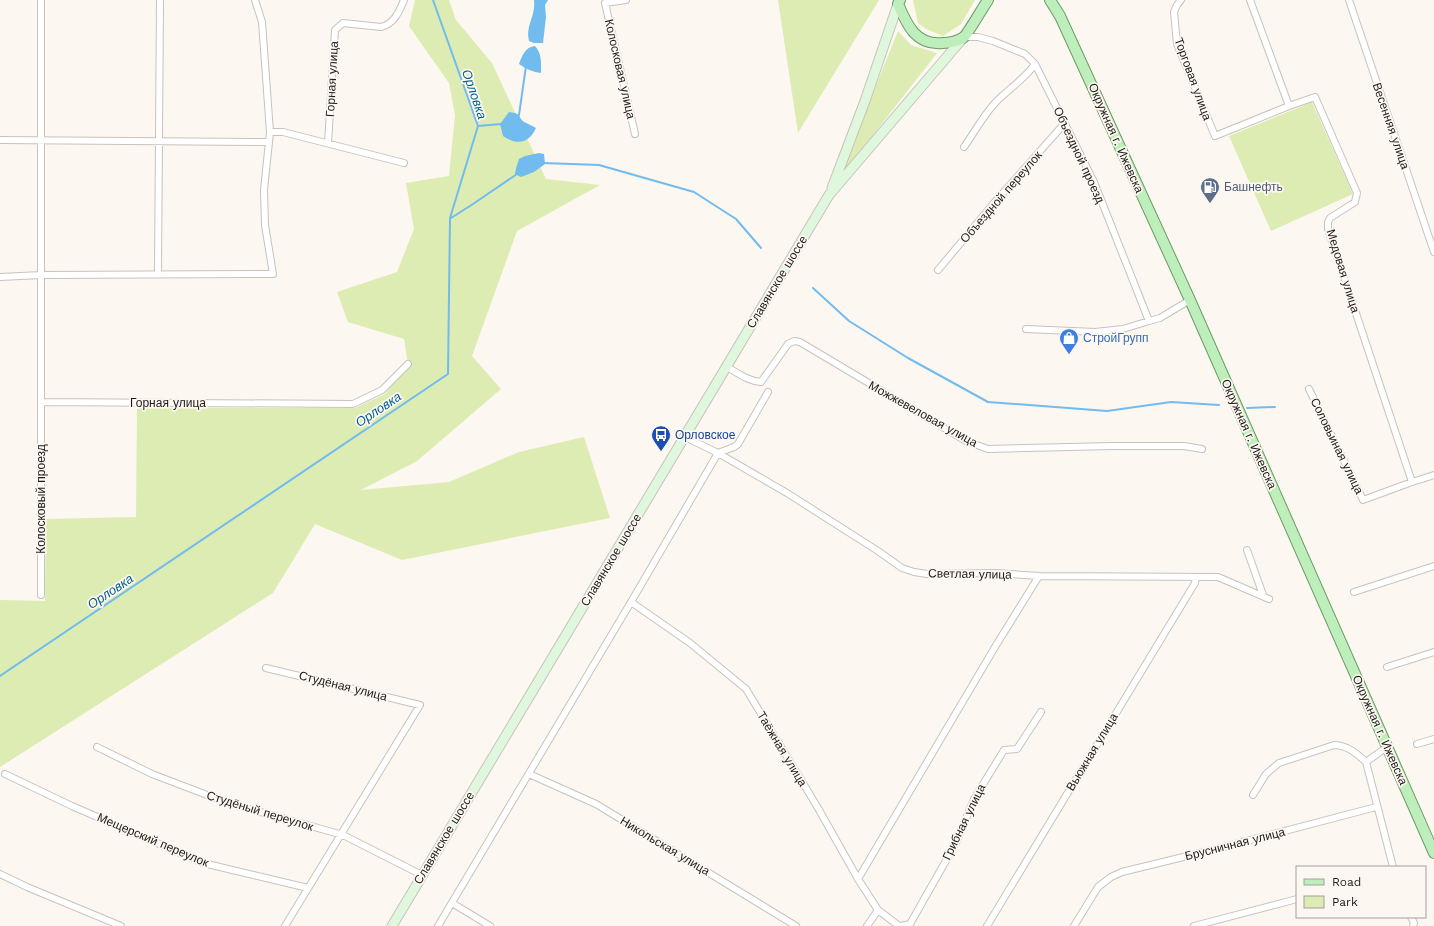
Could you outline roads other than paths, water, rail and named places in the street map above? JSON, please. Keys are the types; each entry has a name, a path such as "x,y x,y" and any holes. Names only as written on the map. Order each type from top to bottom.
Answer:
{"main road":[{"path":"964,37 988,0"},
{"path":"899,2 910,30 923,40 938,44 951,42 964,37 995,0"},
{"name":"Окружная г. Ижевска","path":"1050,0 1060,16 1190,300 1434,853"},
{"name":"Окружная г. Ижевска","path":"1057,0 1060,16"},
{"name":"Славянское шоссе","path":"829,195 865,101 899,2"},
{"name":"Славянское шоссе","path":"392,926 829,195 964,37"}],"street":[{"path":"41,0 41,402"},
{"path":"158,274 160,0"},
{"path":"0,277 41,275 273,274 265,225 264,190 270,132 262,22 255,0"},
{"name":"Горная улица","path":"328,143 335,30 343,23 381,28 386,26 391,23 399,13 404,0"},
{"name":"Колосковая улица","path":"626,0 605,3 635,134"},
{"name":"Торговая улица","path":"1181,0 1174,12 1177,44 1215,136 1289,106"},
{"path":"1250,0 1289,106"},
{"name":"Весенняя улица","path":"1349,0 1434,252"},
{"name":"Объездной проезд","path":"964,37 978,37 993,41 1025,54 1035,64 1094,182 1150,321"},
{"path":"964,147 994,104 1035,64"},
{"name":"Медовая улица","path":"1289,106 1315,97 1357,193 1354,202 1330,218 1328,222 1328,229 1412,482"},
{"name":"Объездной переулок","path":"938,270 1064,124"},
{"path":"270,132 283,132 404,164"},
{"path":"0,140 269,142"},
{"path":"1026,329 1095,332 1123,329 1160,318 1190,300"},
{"name":"Можжевеловая улица","path":"726,367 744,377 761,382 788,344 800,342 966,441 988,449 1184,446 1202,449"},
{"name":"Горная улица","path":"41,402 353,404 382,390 408,364"},
{"name":"Соловьиная улица","path":"1309,389 1363,500 1434,475"},
{"path":"438,926 718,453 738,444 768,392"},
{"name":"Колосковый проезд","path":"41,402 41,595"},
{"name":"Светлая улица","path":"685,437 718,453 793,497 902,568 927,574 996,573 1039,576 1218,577 1270,599"},
{"path":"1247,550 1263,596"},
{"path":"1354,592 1434,566"},
{"path":"858,879 995,647 1039,576"},
{"name":"Вьюжная улица","path":"987,926 1195,583 1196,577"},
{"name":"Таёжная улица","path":"631,602 690,643 746,689 818,808 858,879 878,910 900,926 910,924"},
{"path":"1387,667 1434,652"},
{"name":"Студёная улица","path":"266,668 420,705 341,835"},
{"name":"Грибная улица","path":"910,924 956,843 981,786 1004,750 1017,749 1041,712"},
{"path":"1417,744 1434,738"},
{"path":"1253,795 1266,774 1279,763 1334,745 1342,745 1356,753 1366,762 1375,796 1376,807 1393,866"},
{"name":"Студёный переулок","path":"97,747 152,774 228,803 341,835 422,875"},
{"path":"1366,762 1387,747"},
{"name":"Мещерский переулок","path":"5,774 72,806 203,863 308,888"},
{"name":"Никольская улица","path":"529,774 596,804 796,926"},
{"name":"Брусничная улица","path":"1074,926 1098,887 1110,877 1122,872 1376,807"},
{"path":"285,926 341,835"},
{"path":"0,874 27,887 121,926"},
{"path":"1194,926 1296,899"},
{"path":"452,903 490,926"},
{"path":"867,926 878,910"}],"water":[{"path":"534,0 548,0 545,5 546,17 543,43 534,43 529,41 528,31 534,11"},
{"path":"535,46 540,55 541,73 530,70 519,64 526,50"},
{"path":"509,112 519,115 524,122 536,128 526,140 518,142 503,136 500,124"},
{"path":"539,153 544,154 545,164 534,172 521,177 515,174 519,159"}],"waterway":[{"name":"Орловка","path":"0,676 448,374 450,218 478,126 433,0"},
{"path":"518,116 526,66"},
{"path":"478,126 501,124"},
{"path":"543,163 599,165 694,192 736,219 761,248"},
{"path":"451,218 517,174"},
{"path":"813,288 849,321 908,358 988,402 1107,411 1171,402 1219,405"},
{"path":"1247,408 1275,407"}],"place":[{"name":"Башнефть","path":"1210,204"},
{"name":"СтройГрупп","path":"1069,355"},
{"name":"Орловское","path":"661,452"}]}
